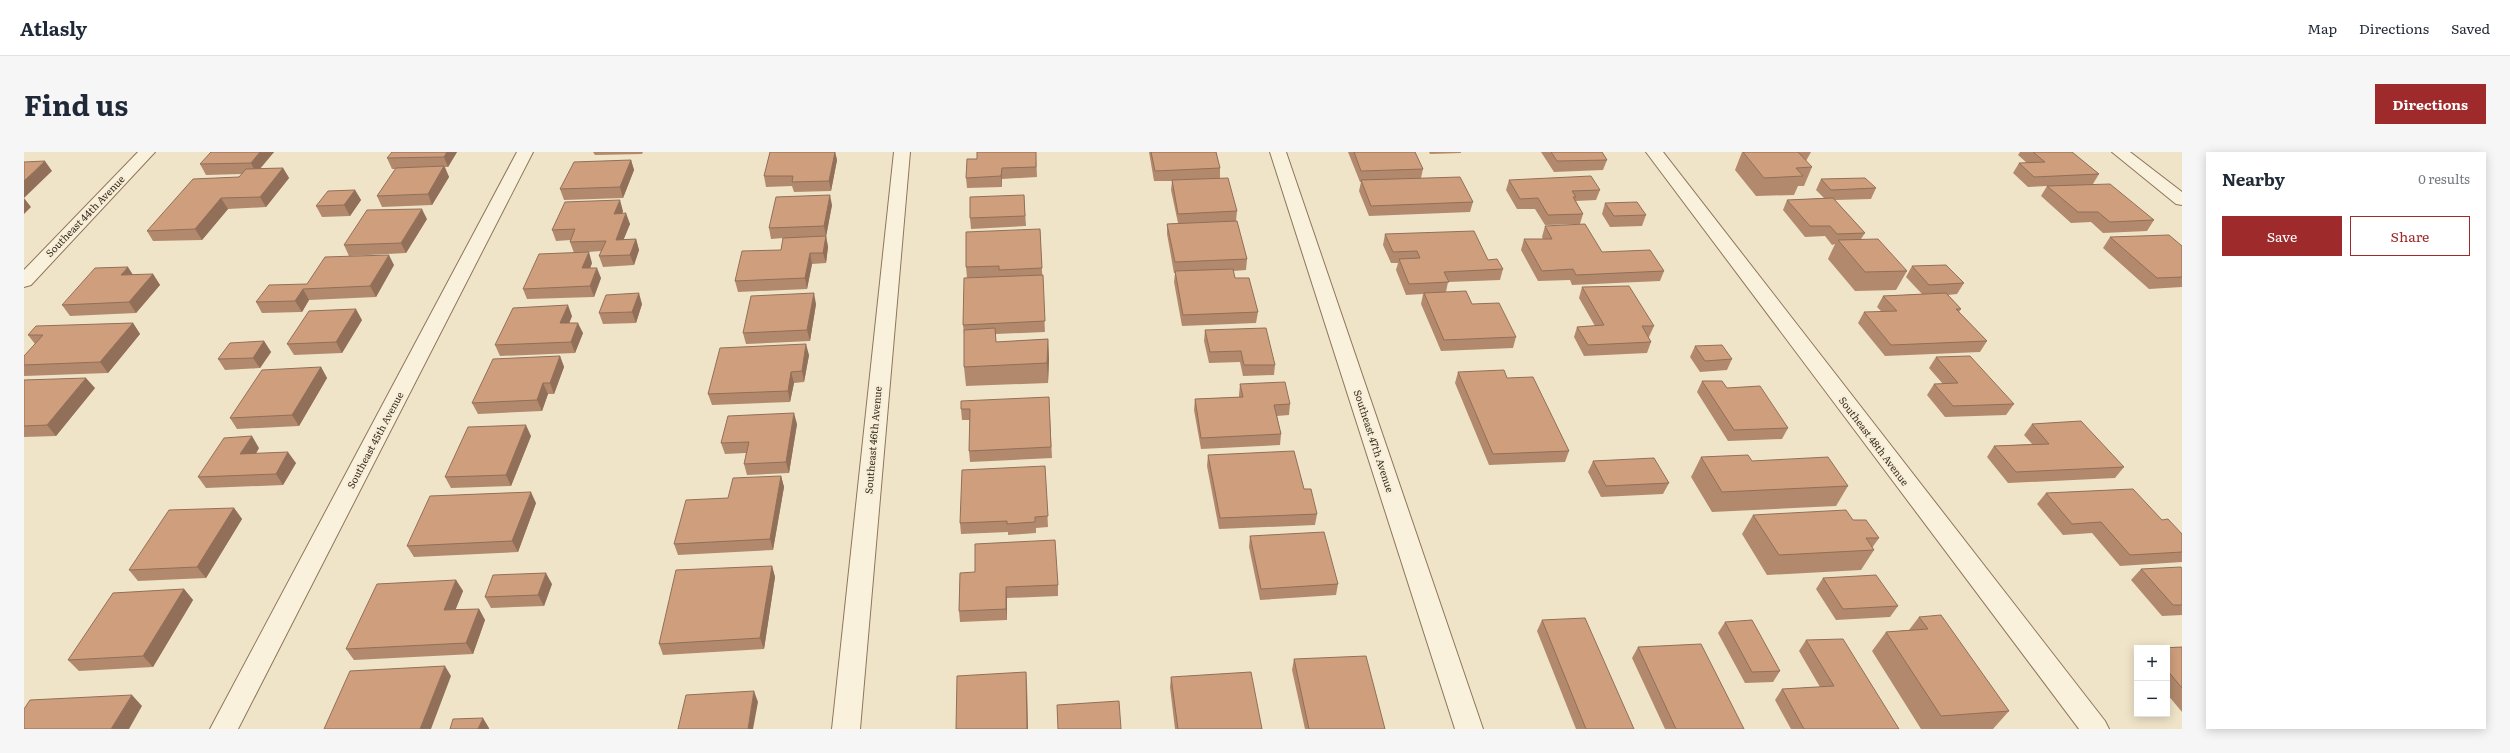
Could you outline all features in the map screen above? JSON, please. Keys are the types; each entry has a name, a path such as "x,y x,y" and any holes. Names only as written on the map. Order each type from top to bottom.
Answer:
{"street":[{"name":"Southeast 44th Avenue","path":"24,281 147,152"},
{"name":"Southeast 45th Avenue","path":"224,729 525,152"},
{"name":"Southeast 46th Avenue","path":"846,729 902,152"},
{"name":"Southeast 47th Avenue","path":"1278,152 1470,729"},
{"name":"Southeast 48th Avenue","path":"1654,152 2094,729"},
{"path":"2120,152 2182,200"}],"building":[{"path":"211,152 260,152 251,163 200,164"},
{"path":"392,152 447,152 444,157 387,158"},
{"path":"770,152 835,152 829,181 792,182 793,176 764,176"},
{"path":"977,152 1036,152 1036,167 1002,168 1001,176 966,178 967,159 977,159"},
{"path":"1151,152 1216,152 1220,168 1155,171"},
{"path":"1354,152 1415,152 1423,169 1361,171"},
{"path":"1551,152 1602,152 1607,160 1557,161"},
{"path":"1743,152 1798,152 1812,167 1796,168 1803,176 1764,178"},
{"path":"2033,152 2072,152 2099,174 2034,177 2019,163 2045,162"},
{"path":"631,160 620,187 560,189 574,162"},
{"path":"45,161 24,181 24,162"},
{"path":"444,166 428,194 377,196 396,168"},
{"path":"283,168 260,197 221,198 195,229 147,231 193,179 239,177 246,169"},
{"path":"1591,176 1600,190 1572,191 1576,197 1573,197 1583,214 1548,215 1538,198 1520,199 1509,180"},
{"path":"1460,177 1473,202 1371,206 1361,180"},
{"path":"1228,178 1237,211 1178,214 1172,180"},
{"path":"1865,178 1876,188 1831,190 1821,179"},
{"path":"2110,184 2154,220 2110,222 2098,212 2078,212 2047,186"},
{"path":"355,190 344,205 316,206 328,191"},
{"path":"830,195 824,226 769,228 776,197"},
{"path":"1024,195 1025,216 970,218 970,197"},
{"path":"1833,198 1865,233 1837,234 1830,226 1810,226 1787,200"},
{"path":"620,200 614,214 626,213 616,240 636,239 630,255 599,256 606,241 570,242 575,229 552,230 565,202"},
{"path":"1637,202 1646,215 1614,216 1605,203"},
{"path":"422,209 401,243 344,245 367,210"},
{"path":"1237,221 1247,259 1175,262 1167,224"},
{"path":"1585,224 1602,252 1650,250 1664,271 1576,275 1573,269 1542,271 1524,239 1552,239 1545,226"},
{"path":"1040,229 1042,268 999,270 999,266 966,267 966,232"},
{"path":"1474,231 1488,260 1497,259 1503,269 1444,272 1449,282 1409,284 1399,259 1420,258 1417,251 1393,252 1385,234"},
{"path":"2169,235 2182,246 2182,277 2157,278 2110,237"},
{"path":"826,236 823,253 810,253 805,278 735,281 742,251 781,250 783,238"},
{"path":"1878,239 1907,271 1865,272 1838,240"},
{"path":"589,252 582,268 597,268 590,286 523,289 539,254"},
{"path":"389,255 370,286 303,289 295,301 256,302 269,285 307,284 325,257"},
{"path":"1946,265 1964,283 1929,285 1912,266"},
{"path":"128,267 121,275 153,274 129,302 62,305 95,268"},
{"path":"1233,269 1235,278 1249,278 1258,312 1183,315 1175,271"},
{"path":"1043,275 1045,321 963,325 964,278"},
{"path":"1629,286 1654,326 1642,326 1651,342 1588,345 1577,327 1604,325 1582,287"},
{"path":"1466,291 1472,304 1499,303 1516,337 1444,340 1424,293"},
{"path":"639,293 632,312 599,313 606,295"},
{"path":"814,293 807,330 743,333 751,296"},
{"path":"1946,293 1961,309 1956,309 1987,341 1891,345 1864,312 1897,311 1883,296"},
{"path":"568,305 560,323 578,323 571,342 495,345 513,308"},
{"path":"356,309 336,342 287,344 309,311"},
{"path":"133,323 100,362 24,365 24,356 43,335 28,335 36,326"},
{"path":"995,328 996,342 1048,339 1047,363 964,367 964,330"},
{"path":"1266,328 1275,365 1244,365 1241,351 1210,352 1205,330"},
{"path":"264,341 253,358 218,359 230,343"},
{"path":"806,344 802,371 791,372 788,391 708,394 720,348"},
{"path":"1722,345 1732,359 1705,361 1695,346"},
{"path":"560,356 550,383 543,383 537,400 472,403 493,359"},
{"path":"1970,356 2014,404 1953,406 1934,384 1958,383 1936,357"},
{"path":"321,367 292,415 230,418 262,370"},
{"path":"1504,370 1507,378 1533,377 1569,451 1493,454 1458,372"},
{"path":"86,378 47,425 24,426 24,380"},
{"path":"1702,381 1722,381 1727,388 1760,386 1788,428 1734,430"},
{"path":"1285,382 1290,404 1274,405 1281,434 1201,438 1195,399 1243,397 1240,384"},
{"path":"1049,397 1051,447 969,451 970,409 961,409 961,401"},
{"path":"794,413 786,462 744,464 749,442 721,443 728,416"},
{"path":"2081,421 2124,467 2016,472 1994,446 2049,444 2032,424"},
{"path":"526,425 506,475 445,477 468,427"},
{"path":"252,436 240,454 288,452 276,474 198,477 224,438"},
{"path":"1294,451 1304,489 1311,489 1317,514 1220,518 1208,455"},
{"path":"1748,455 1752,461 1828,457 1848,486 1722,492 1701,457"},
{"path":"1654,458 1669,483 1606,486 1593,461"},
{"path":"1045,466 1048,516 1035,517 1035,522 1007,524 1007,521 960,523 962,470"},
{"path":"781,476 770,539 674,544 686,500 728,498 733,478"},
{"path":"2133,489 2162,520 2168,519 2182,534 2182,552 2130,555 2101,522 2072,524 2046,493"},
{"path":"531,492 512,541 407,546 430,496"},
{"path":"234,508 197,567 129,570 169,510"},
{"path":"1846,510 1853,520 1866,520 1879,538 1866,538 1874,550 1779,555 1753,515"},
{"path":"1324,532 1338,584 1261,589 1250,536"},
{"path":"1055,540 1058,585 1006,587 1006,609 959,611 960,573 975,572 975,544"},
{"path":"772,566 760,638 659,644 676,570"},
{"path":"2181,567 2182,605 2173,605 2141,569"},
{"path":"546,573 538,595 485,597 493,575"},
{"path":"1876,575 1898,606 1843,609 1823,578"},
{"path":"456,580 444,610 479,609 466,643 346,649 377,584"},
{"path":"184,589 143,656 68,660 113,593"},
{"path":"1941,615 2009,711 1941,716 1886,632 1928,629 1919,617"},
{"path":"1585,618 1634,729 1586,729 1542,620"},
{"path":"1752,620 1780,671 1752,672 1725,622"},
{"path":"1843,639 1899,729 1804,729 1782,689 1834,686 1806,640"},
{"path":"1701,644 1744,729 1676,729 1638,647"},
{"path":"2182,647 2182,688 2170,674 2170,648"},
{"path":"1366,656 1385,729 1309,729 1294,659"},
{"path":"445,666 420,729 324,729 350,671"},
{"path":"1026,672 1027,729 956,729 957,676"},
{"path":"1251,672 1262,729 1178,729 1171,677"},
{"path":"754,691 748,729 678,729 686,695"},
{"path":"132,695 111,729 24,729 24,709 30,700"},
{"path":"1119,701 1121,729 1058,729 1057,705"},
{"path":"483,718 478,729 450,729 453,719"}]}
